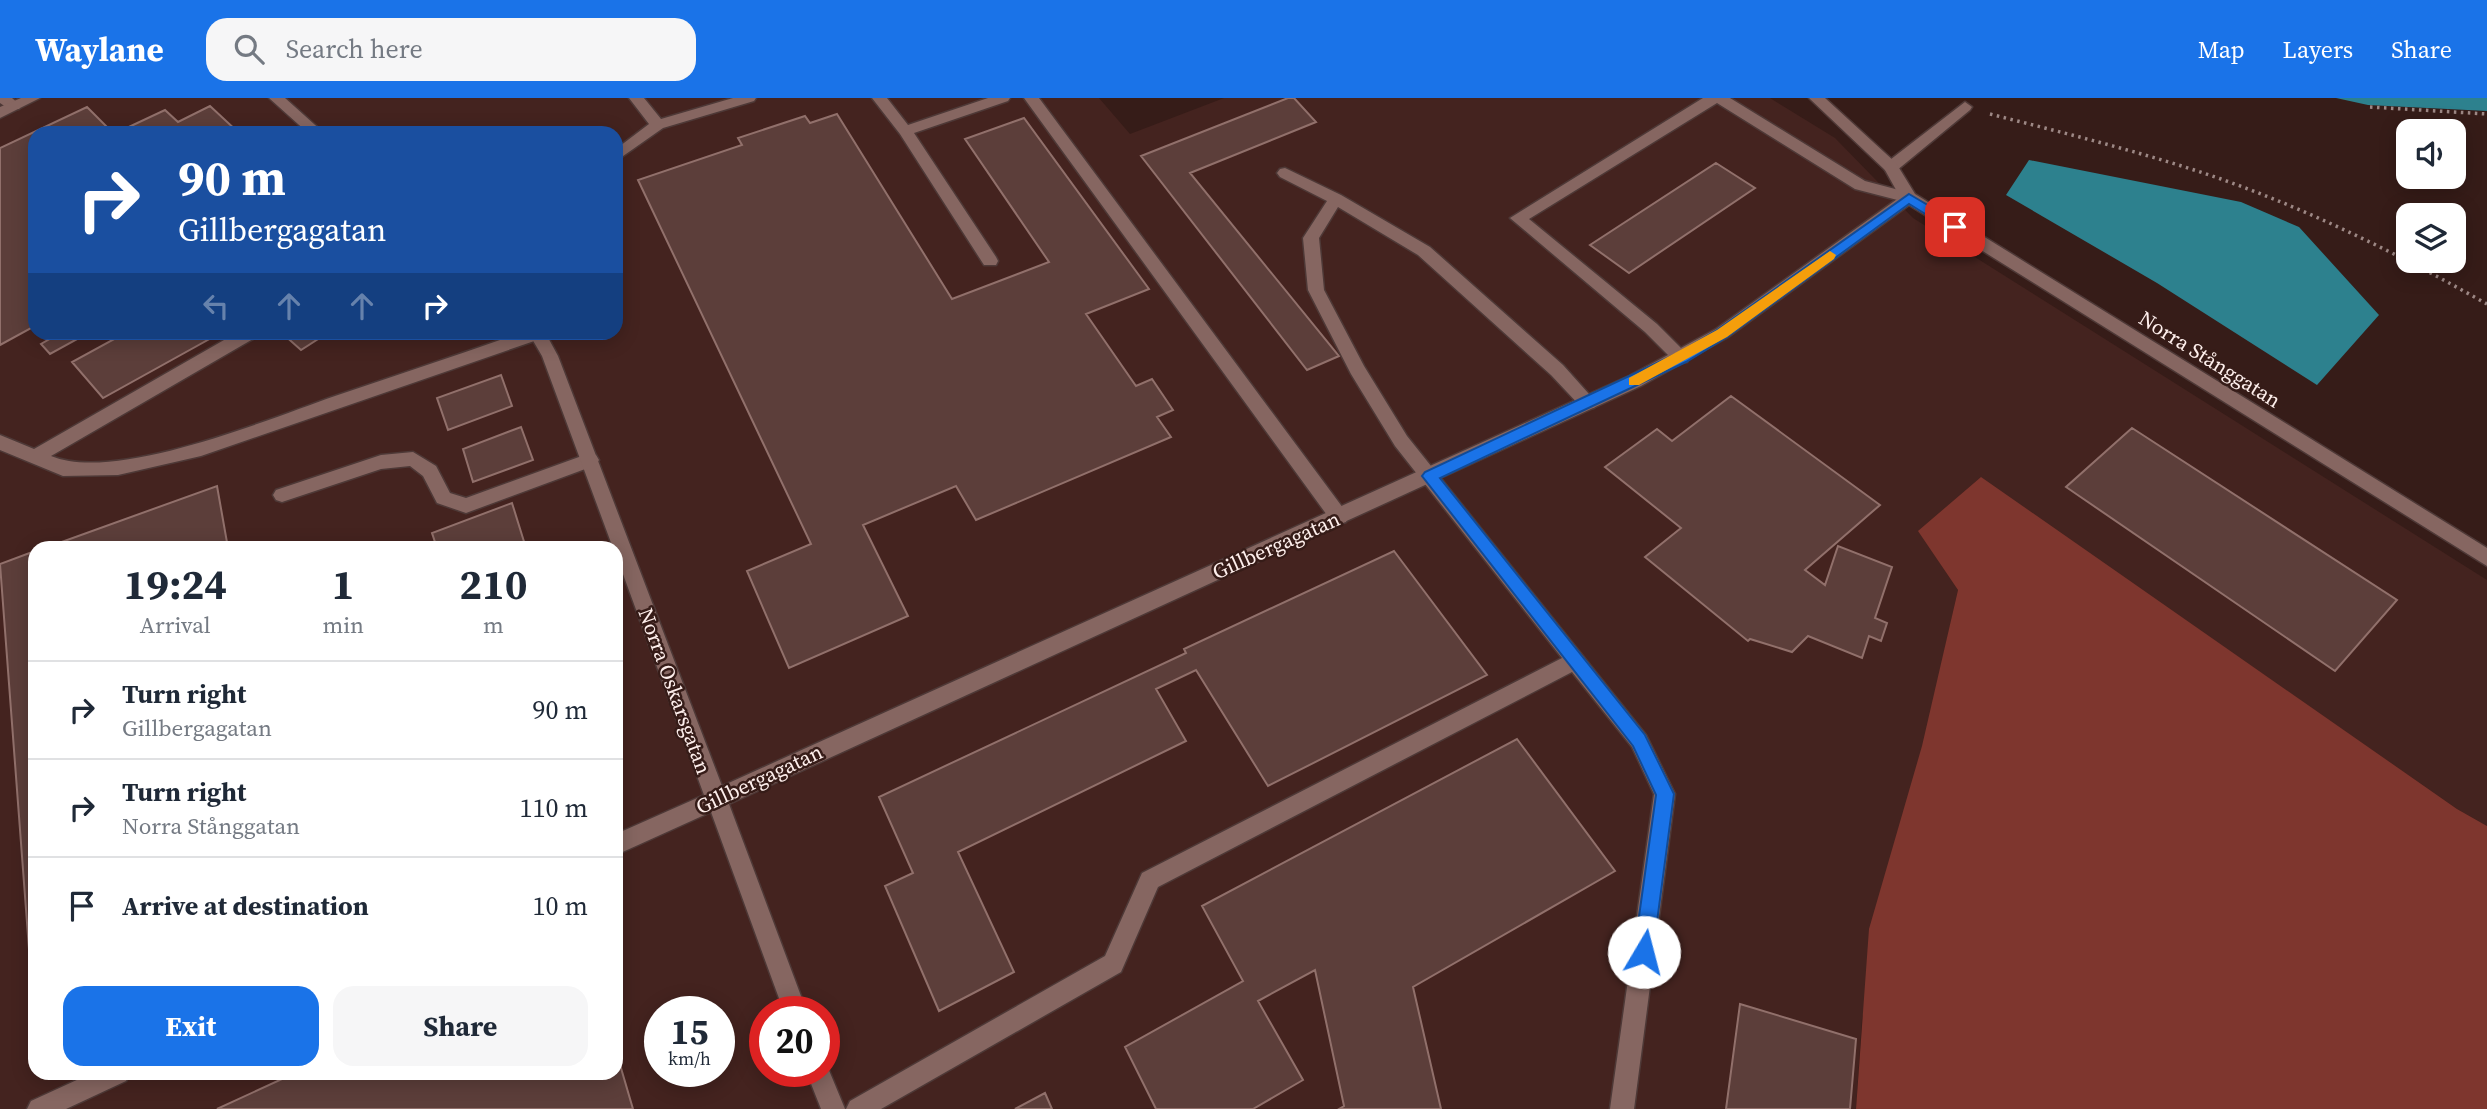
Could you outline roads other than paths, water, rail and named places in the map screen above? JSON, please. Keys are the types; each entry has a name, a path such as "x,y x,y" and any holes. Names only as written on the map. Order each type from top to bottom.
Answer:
{"street":[{"path":"0,113 8,102 33,98"},
{"path":"276,98 309,126"},
{"path":"636,98 658,125"},
{"path":"623,151 658,125 749,98"},
{"path":"879,98 905,131 990,261"},
{"path":"905,131 1003,98"},
{"path":"1031,98 1339,517"},
{"path":"1681,358 1651,328 1518,218 1714,98"},
{"name":"Norra Stånggatan","path":"1720,98 1860,185 1909,198 2487,558"},
{"path":"1816,98 1891,167 1909,198"},
{"path":"1891,167 1965,107"},
{"path":"1285,173 1336,199 1424,251 1557,370 1588,403"},
{"name":"Gillbergagatan","path":"623,842 1430,476 1681,358 1722,333 1909,198"},
{"path":"1336,199 1311,238 1315,290 1357,369 1401,442 1639,741 1665,794 1622,1109"},
{"path":"35,457 238,340"},
{"path":"0,442 63,469 118,468 201,449 517,340"},
{"name":"Norra Oskarsgatan","path":"541,340 550,356 620,541"},
{"path":"282,495 381,462 413,459 430,471 443,498 466,506 590,460"},
{"name":"Norra Oskarsgatan","path":"623,550 790,996"},
{"path":"858,1109 1113,964 1150,880 1576,661"},
{"path":"39,1109 103,1080"},
{"path":"824,1087 833,1109"}],"water":[{"path":"2336,98 2487,98 2487,111 2368,105"},
{"path":"2029,160 2241,202 2299,227 2379,315 2317,385 2157,283 2006,195"}]}
